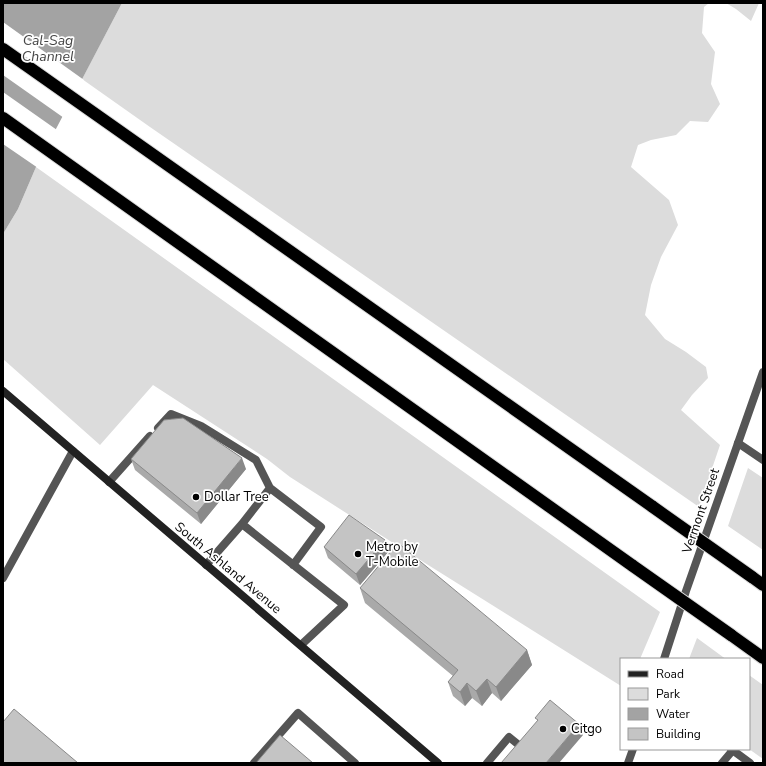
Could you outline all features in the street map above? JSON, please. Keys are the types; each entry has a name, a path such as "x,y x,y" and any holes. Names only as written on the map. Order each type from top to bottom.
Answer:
{"highway":[{"path":"3,49 763,585"},
{"path":"3,118 763,658"}],"main road":[{"name":"South Ashland Avenue","path":"3,391 438,763"}],"street":[{"name":"Vermont Street","path":"664,658 763,372"},
{"path":"109,482 171,414 201,426 256,460 270,488 321,527 293,565"},
{"path":"738,443 763,460"},
{"path":"3,578 73,451"},
{"path":"206,564 242,524 270,488"},
{"path":"242,524 344,605 301,645"},
{"path":"254,763 298,712 355,763"},
{"path":"487,763 509,737 526,750"},
{"path":"628,763 633,750"},
{"path":"722,763 732,750 750,763"}],"green space":[{"path":"122,3 709,3 704,7 702,33 715,52 711,84 720,104 708,122 690,121 676,135 651,140 638,145 631,167 669,200 678,225 661,257 651,285 645,315 665,339 706,367 708,378 692,395 681,410 720,445 699,507 82,79"},
{"path":"726,3 759,3 751,21"},
{"path":"36,167 660,612 640,658 620,658 620,685 290,477 267,459 153,385 100,445 3,359 3,234 18,209"},
{"path":"748,468 763,478 763,550 728,526"},
{"path":"697,638 724,658 689,658"},
{"path":"750,676 763,685 763,759 750,750"}],"water":[{"name":"Cal-Sag Channel","path":"3,3 122,3 36,167 18,209 3,234"}],"pier":[{"path":"3,22 84,80 64,118 3,75"},
{"path":"3,92 57,130 38,168 3,144"}],"building":[{"name":"Dollar Tree","path":"183,418 242,458 197,513 131,459 164,420"},
{"name":"Metro by T-Mobile","path":"349,515 385,540 356,574 324,547"},
{"path":"398,543 527,650 496,687 487,679 476,691 467,683 460,692 448,682 458,670 360,588"},
{"name":"Citgo","path":"550,700 579,724 546,763 501,763 538,720 535,718"},
{"path":"14,709 78,763 3,763 3,722"},
{"path":"280,735 313,763 256,763"}],"place":[{"name":"Dollar Tree","path":"196,497"},
{"name":"Metro by T-Mobile","path":"358,554"},
{"name":"Citgo","path":"563,729"}]}
